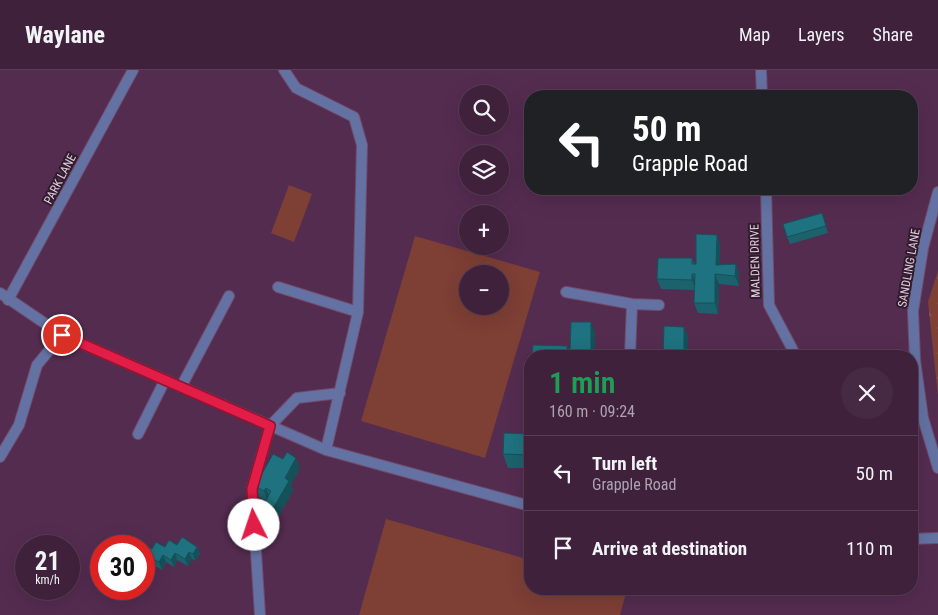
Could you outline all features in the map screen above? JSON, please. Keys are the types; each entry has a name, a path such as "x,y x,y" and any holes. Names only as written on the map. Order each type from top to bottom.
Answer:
{"street":[{"name":"PARK LANE","path":"8,300 133,70"},
{"path":"284,70 296,88 354,117 362,145 358,312 326,450"},
{"path":"761,70 762,90"},
{"name":"SANDLING LANE","path":"915,350 913,311 922,248 938,192"},
{"name":"MALDEN DRIVE","path":"766,195 769,305 793,350"},
{"path":"278,288 358,312"},
{"path":"566,292 632,304 659,305"},
{"path":"0,293 62,335 326,450 524,504"},
{"path":"180,387 229,296"},
{"path":"630,350 632,304"},
{"path":"0,457 20,424 37,365 62,335"},
{"path":"138,434 165,380"},
{"name":"SANDLING LANE","path":"918,382 923,418 938,468"},
{"path":"260,615 252,489 270,426 297,398 340,393"},
{"path":"918,539 937,538"}],"green space":[{"path":"289,185 312,194 294,242 271,233"},
{"path":"415,236 459,249 459,255 481,255 540,272 485,458 361,421"},
{"path":"938,271 938,396 928,302"},
{"path":"386,519 524,558 524,595 625,595 620,615 359,615"}],"building":[{"path":"822,213 826,226 787,237 783,224"},
{"path":"696,234 717,235 716,265 736,264 735,276 715,274 715,303 694,303 695,274 692,274 692,280 657,279 658,258 692,258 692,264 696,264"},
{"path":"571,322 591,322 591,350 570,350"},
{"path":"664,326 684,327 684,350 663,350"},
{"path":"533,345 567,346 567,350 533,350"},
{"path":"504,433 524,434 524,455 503,454"},
{"path":"287,452 296,458 285,478 289,481 274,507 265,502 271,491 266,488 264,491 255,486 273,454 283,459"},
{"path":"182,537 197,547 193,554 189,552 185,559 175,553 171,560 163,555 159,562 155,560 156,542 165,547 169,540 177,545"}],"route":[{"path":"62,335 270,426 252,489 254,525"}]}
